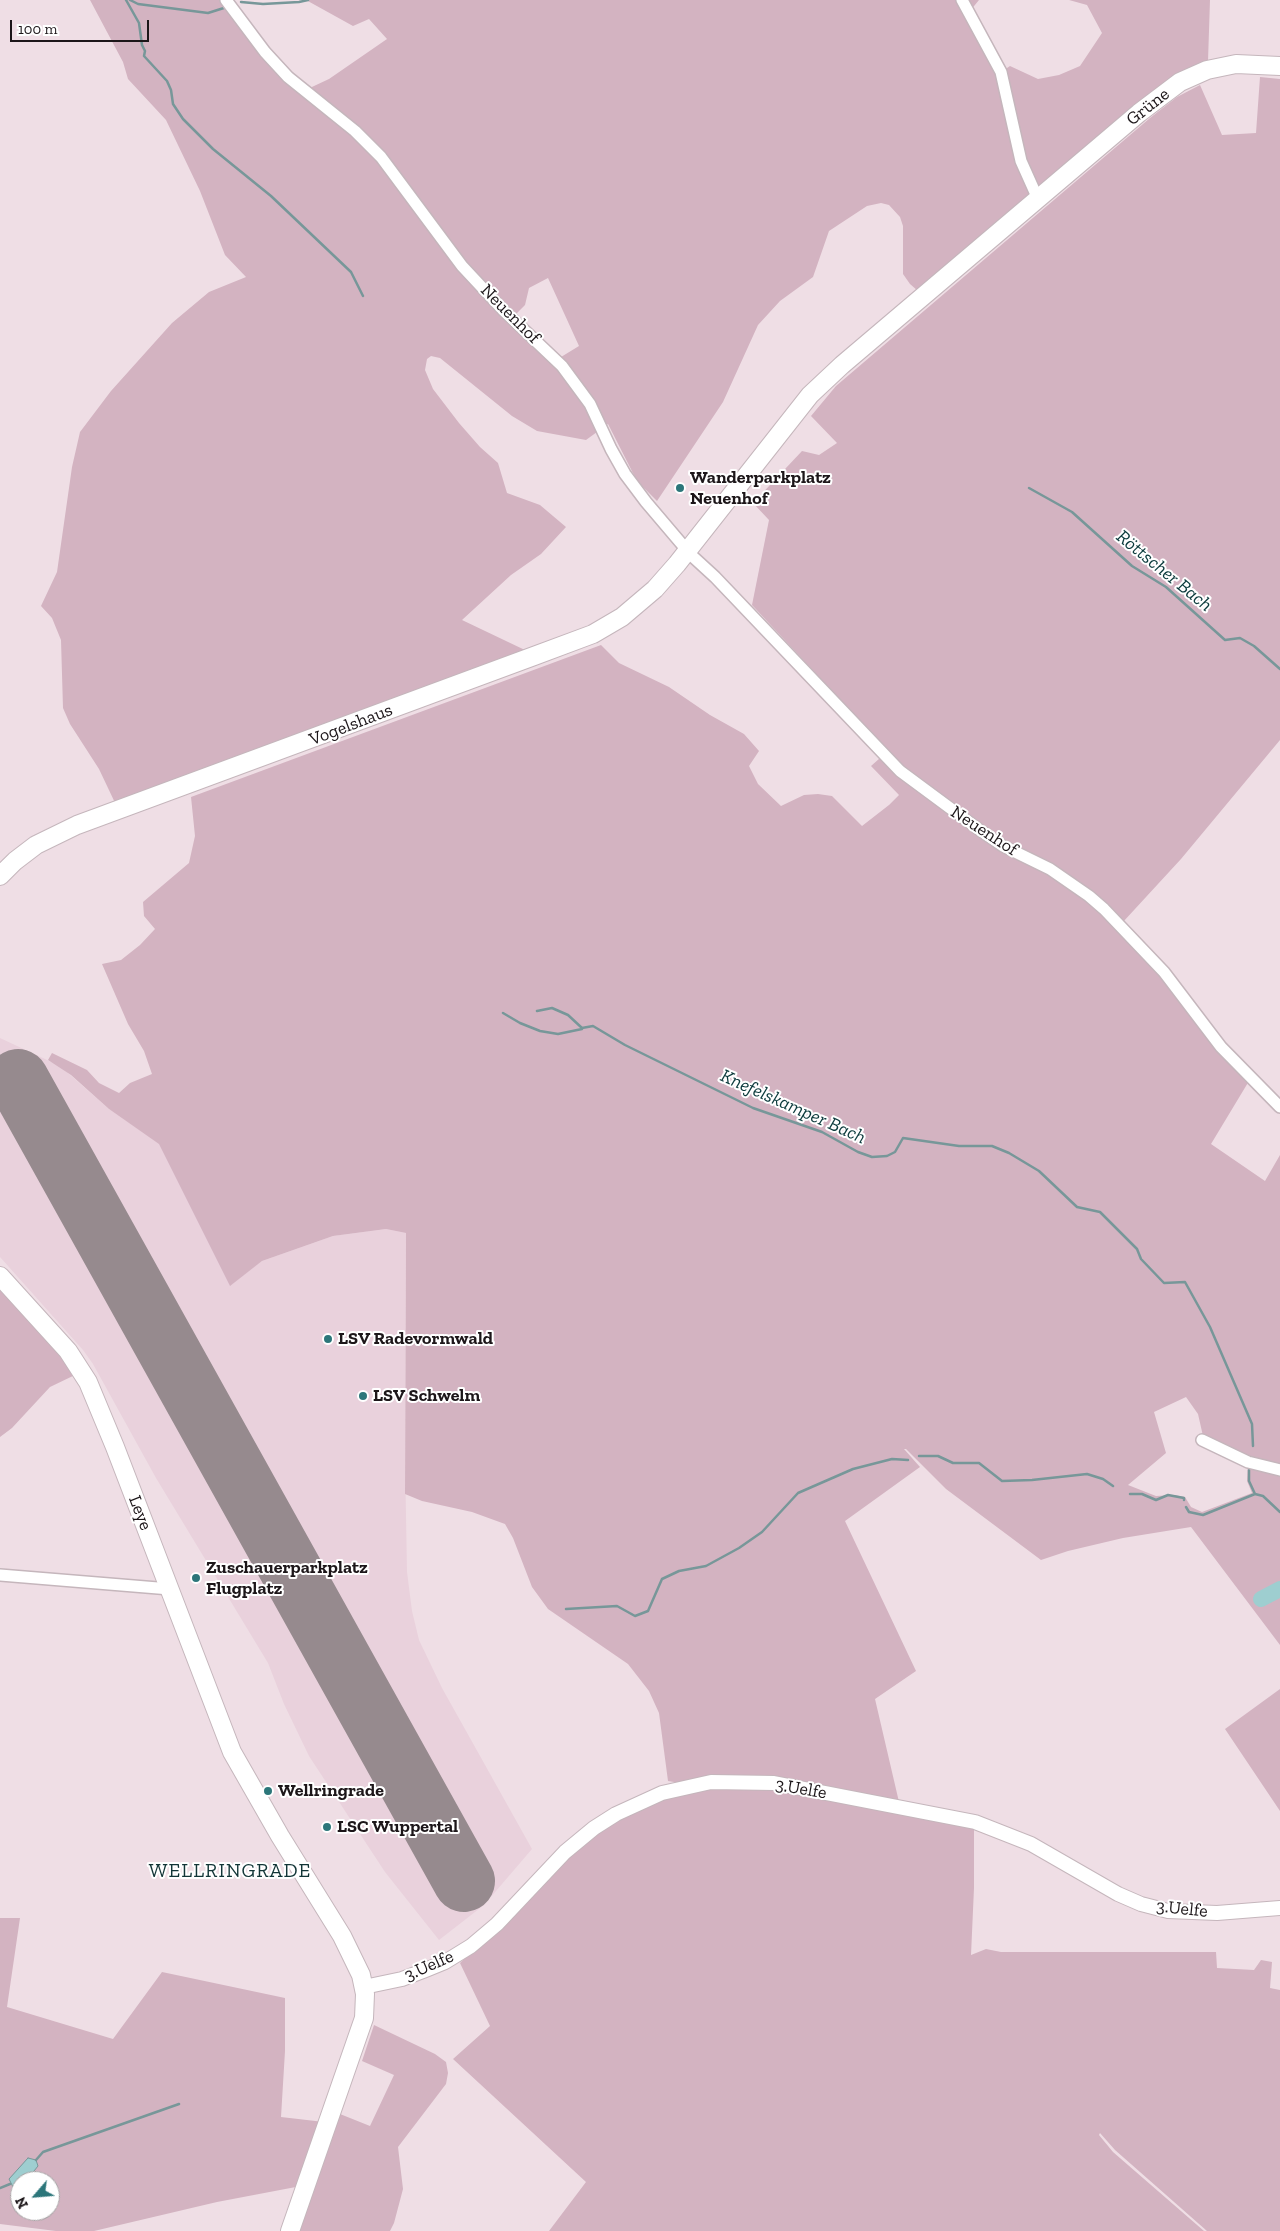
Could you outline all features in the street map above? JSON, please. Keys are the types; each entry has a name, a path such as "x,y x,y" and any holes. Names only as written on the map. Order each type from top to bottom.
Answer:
{"main road":[{"name":"Grüne","path":"687,551 810,395 907,309 1139,113 1180,82 1208,70 1236,64 1280,66"},
{"name":"Vogelshaus","path":"0,876 15,861 36,845 77,825 593,634 622,616 644,599 687,551"},
{"name":"Leye","path":"0,1276 53,1334 80,1368 115,1447 217,1716 243,1773 352,1954 364,1987"},
{"path":"290,2231 364,2018 364,1987"}],"street":[{"path":"962,0 1001,72 1020,162 1038,199"},
{"name":"Neuenhof","path":"229,4 270,58 288,77 309,96 355,131 375,150 462,266 504,311 562,366 590,404 625,474 687,551 716,577 900,772 981,832 1003,846 1050,868 1090,896 1104,909 1164,972 1221,1047 1280,1107"},
{"path":"1202,1440 1248,1462 1280,1470"},
{"path":"0,1575 170,1589"},
{"name":"3.Uelfe","path":"364,1987 402,1979 424,1971 471,1946 497,1924 564,1852 594,1828 616,1814 662,1794 711,1782 774,1783 975,1822 1031,1844 1118,1894 1141,1904 1168,1911 1216,1913 1280,1908"}],"shaded area":[{"path":"90,0 220,0 256,49 299,93 329,79 387,39 369,19 353,26 306,0 979,0 970,11 998,74 1010,66 1038,79 1059,75 1080,66 1102,33 1087,5 1069,0 1210,0 1208,61 1166,81 918,291 903,274 903,226 900,217 889,205 881,203 867,206 829,231 813,277 780,301 758,325 723,402 657,501 637,481 608,424 586,440 537,431 512,416 440,358 431,356 427,359 425,370 433,389 480,447 498,463 507,493 540,505 566,527 541,554 511,575 462,620 527,651 117,807 99,769 70,724 63,708 61,640 52,618 41,606 57,572 72,467 80,432 111,391 172,323 209,292 246,277 225,255 200,191 166,120 128,79 123,62","holes":["548,278 579,346 561,357 582,383 576,389 514,316 525,305 529,288"]},
{"path":"1260,77 1280,79 1280,740 1181,859 1123,922 1076,893 1107,918 1137,948 1249,1081 1211,1144 1265,1181 1280,1155 1280,1469 1272,1468 1203,1436 1198,1414 1186,1397 1154,1412 1166,1453 1128,1485 1156,1496 1174,1495 1185,1497 1191,1507 1202,1512 1252,1493 1247,1481 1248,1463 1280,1471 1280,1645 1191,1527 1123,1538 1068,1551 1041,1560 946,1489 904,1449 920,1467 845,1521 916,1671 875,1699 899,1802 810,1785 680,1783 668,1781 659,1713 649,1691 628,1664 548,1609 532,1587 513,1538 505,1524 472,1512 422,1501 405,1494 406,1233 386,1229 333,1236 262,1261 230,1286 159,1144 109,1109 71,1075 48,1060 52,1053 87,1070 99,1083 119,1093 130,1083 152,1074 144,1051 128,1024 102,964 121,960 140,945 155,929 144,916 143,902 189,863 195,836 191,797 601,645 619,663 669,687 710,715 744,734 759,751 749,766 758,784 781,806 804,795 832,796 862,826 889,805 899,795 871,766 888,751 752,605 769,520 753,503 802,451 819,455 837,443 811,416 836,386 1177,97 1200,85 1222,135 1256,133"},
{"path":"0,1038 60,1066 109,1109 159,1143 230,1285 262,1261 333,1236 386,1229 406,1233 405,1459 407,1572 412,1611 419,1640 442,1688 532,1849 484,1905 439,1940 385,1872 309,1756 284,1704 268,1663 156,1478 93,1364 83,1350 0,1257"},
{"path":"0,1285 77,1374 50,1387 12,1428 0,1437"},
{"path":"1280,1689 1280,1811 1225,1729"},
{"path":"749,1786 813,1795 974,1829 971,1955 986,1949 1001,1952 1216,1952 1217,1968 1254,1970 1261,1960 1272,1962 1270,1988 1280,1990 1280,2231 1207,2231 1115,2150 1100,2133 1099,2135 1113,2152 1204,2231 549,2231 586,2182 453,2059 490,2026 460,1963 568,1858 596,1834 626,1815 678,1794 713,1788"},
{"path":"0,1918 20,1918 7,2007 113,2039 162,1972 285,1998 285,2051 281,2117 324,2122 301,2186 217,2202 94,2231 56,2231 0,2224"},
{"path":"374,2025 435,2054 446,2062 448,2073 446,2084 398,2147 403,2189 394,2223 390,2231 292,2231 335,2112 370,2126 394,2075 362,2061"}],"water":[{"path":"28,2158 36,2160 38,2166 34,2171 16,2171"}],"waterway":[{"path":"126,0 139,23 142,45 145,51 144,56 167,81 171,90 173,104 183,119 213,149 271,196 351,272 363,296"},
{"path":"130,0 138,4 208,13 227,7"},
{"path":"241,2 263,4 308,0"},
{"name":"Röttscher Bach","path":"1029,488 1072,512 1132,566 1166,587 1225,640 1240,638 1254,646 1280,669"},
{"name":"Knefelskamper Bach","path":"537,1011 552,1008 568,1015 582,1028 593,1026 625,1045 753,1108 822,1132 858,1152 872,1157 887,1156 895,1152 903,1138 959,1146 992,1146 1009,1153 1039,1171 1077,1207 1100,1212 1137,1249 1141,1259 1164,1283 1185,1282 1210,1327 1252,1424 1253,1446"},
{"name":"Knefelskamper Bach","path":"503,1013 520,1023 540,1031 558,1034 582,1029"},
{"path":"919,1456 938,1456 953,1463 979,1463 1002,1481 1087,1474 1103,1479 1113,1486"},
{"path":"566,1609 617,1606 635,1616 648,1611 662,1579 679,1571 706,1566 739,1548 762,1532 798,1493 853,1469 892,1459 908,1460"},
{"name":"Knefelskamper Bach","path":"1249,1470 1249,1481 1255,1494"},
{"path":"1130,1494 1142,1494 1156,1500 1168,1495 1184,1498 1184,1500"},
{"path":"1255,1494 1263,1496 1280,1512"},
{"path":"1186,1507 1189,1512 1203,1515 1255,1494"},
{"path":"1261,1599 1280,1589"},
{"path":"36,2160 43,2152 179,2104"},
{"path":"0,2188 10,2184"}],"runway":[{"path":"18,1080 464,1881"}],"place":[{"name":"Wanderparkplatz Neuenhof","path":"680,488"},
{"name":"LSV Radevormwald","path":"328,1339"},
{"name":"LSV Schwelm","path":"363,1396"},
{"name":"Zuschauerparkplatz Flugplatz","path":"196,1578"},
{"name":"Wellringrade","path":"268,1791"},
{"name":"LSC Wuppertal","path":"327,1827"}],"district":[{"name":"WELLRINGRADE","path":"230,1871"}]}
